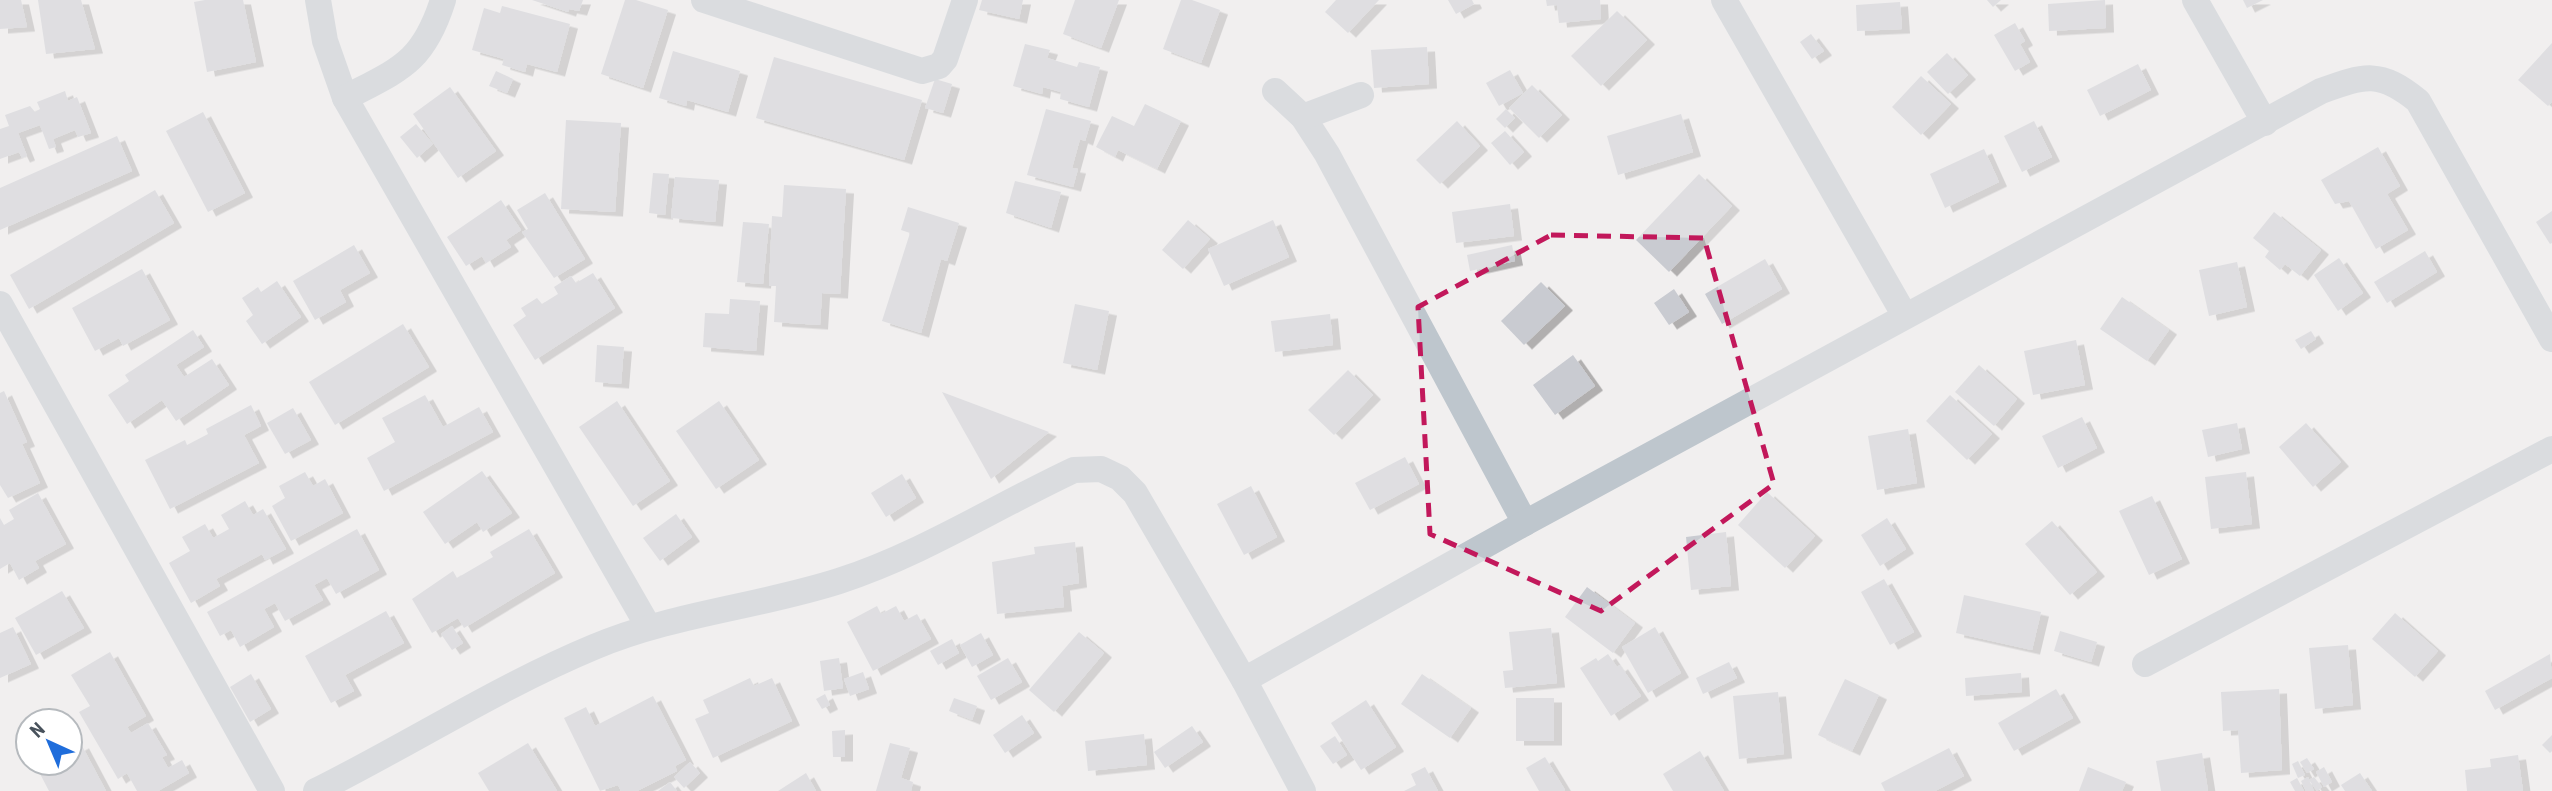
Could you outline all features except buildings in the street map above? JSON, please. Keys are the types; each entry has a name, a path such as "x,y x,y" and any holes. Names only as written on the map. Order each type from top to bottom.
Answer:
{"street":[{"path":"318,0 325,41 345,98 648,626"},
{"path":"345,98 404,67 430,37 443,0"},
{"path":"704,0 922,71 939,66 944,59 965,0"},
{"path":"1724,0 1905,316"},
{"path":"2194,0 2265,123"},
{"path":"1244,680 1905,316 2321,91 2353,80 2374,76 2396,84 2418,101 2434,125 2552,339"},
{"path":"1275,91 1303,117 1327,154 1525,523"},
{"path":"1303,117 1361,95"},
{"path":"0,304 272,791"},
{"path":"2145,664 2552,449"},
{"path":"316,791 550,666 648,626 765,602 841,580 902,558 1074,470 1101,468 1121,478 1135,493 1244,680 1303,791"}],"highlighted area":[{"path":"1551,235 1704,238 1774,484 1601,611 1430,534 1418,307"}]}
